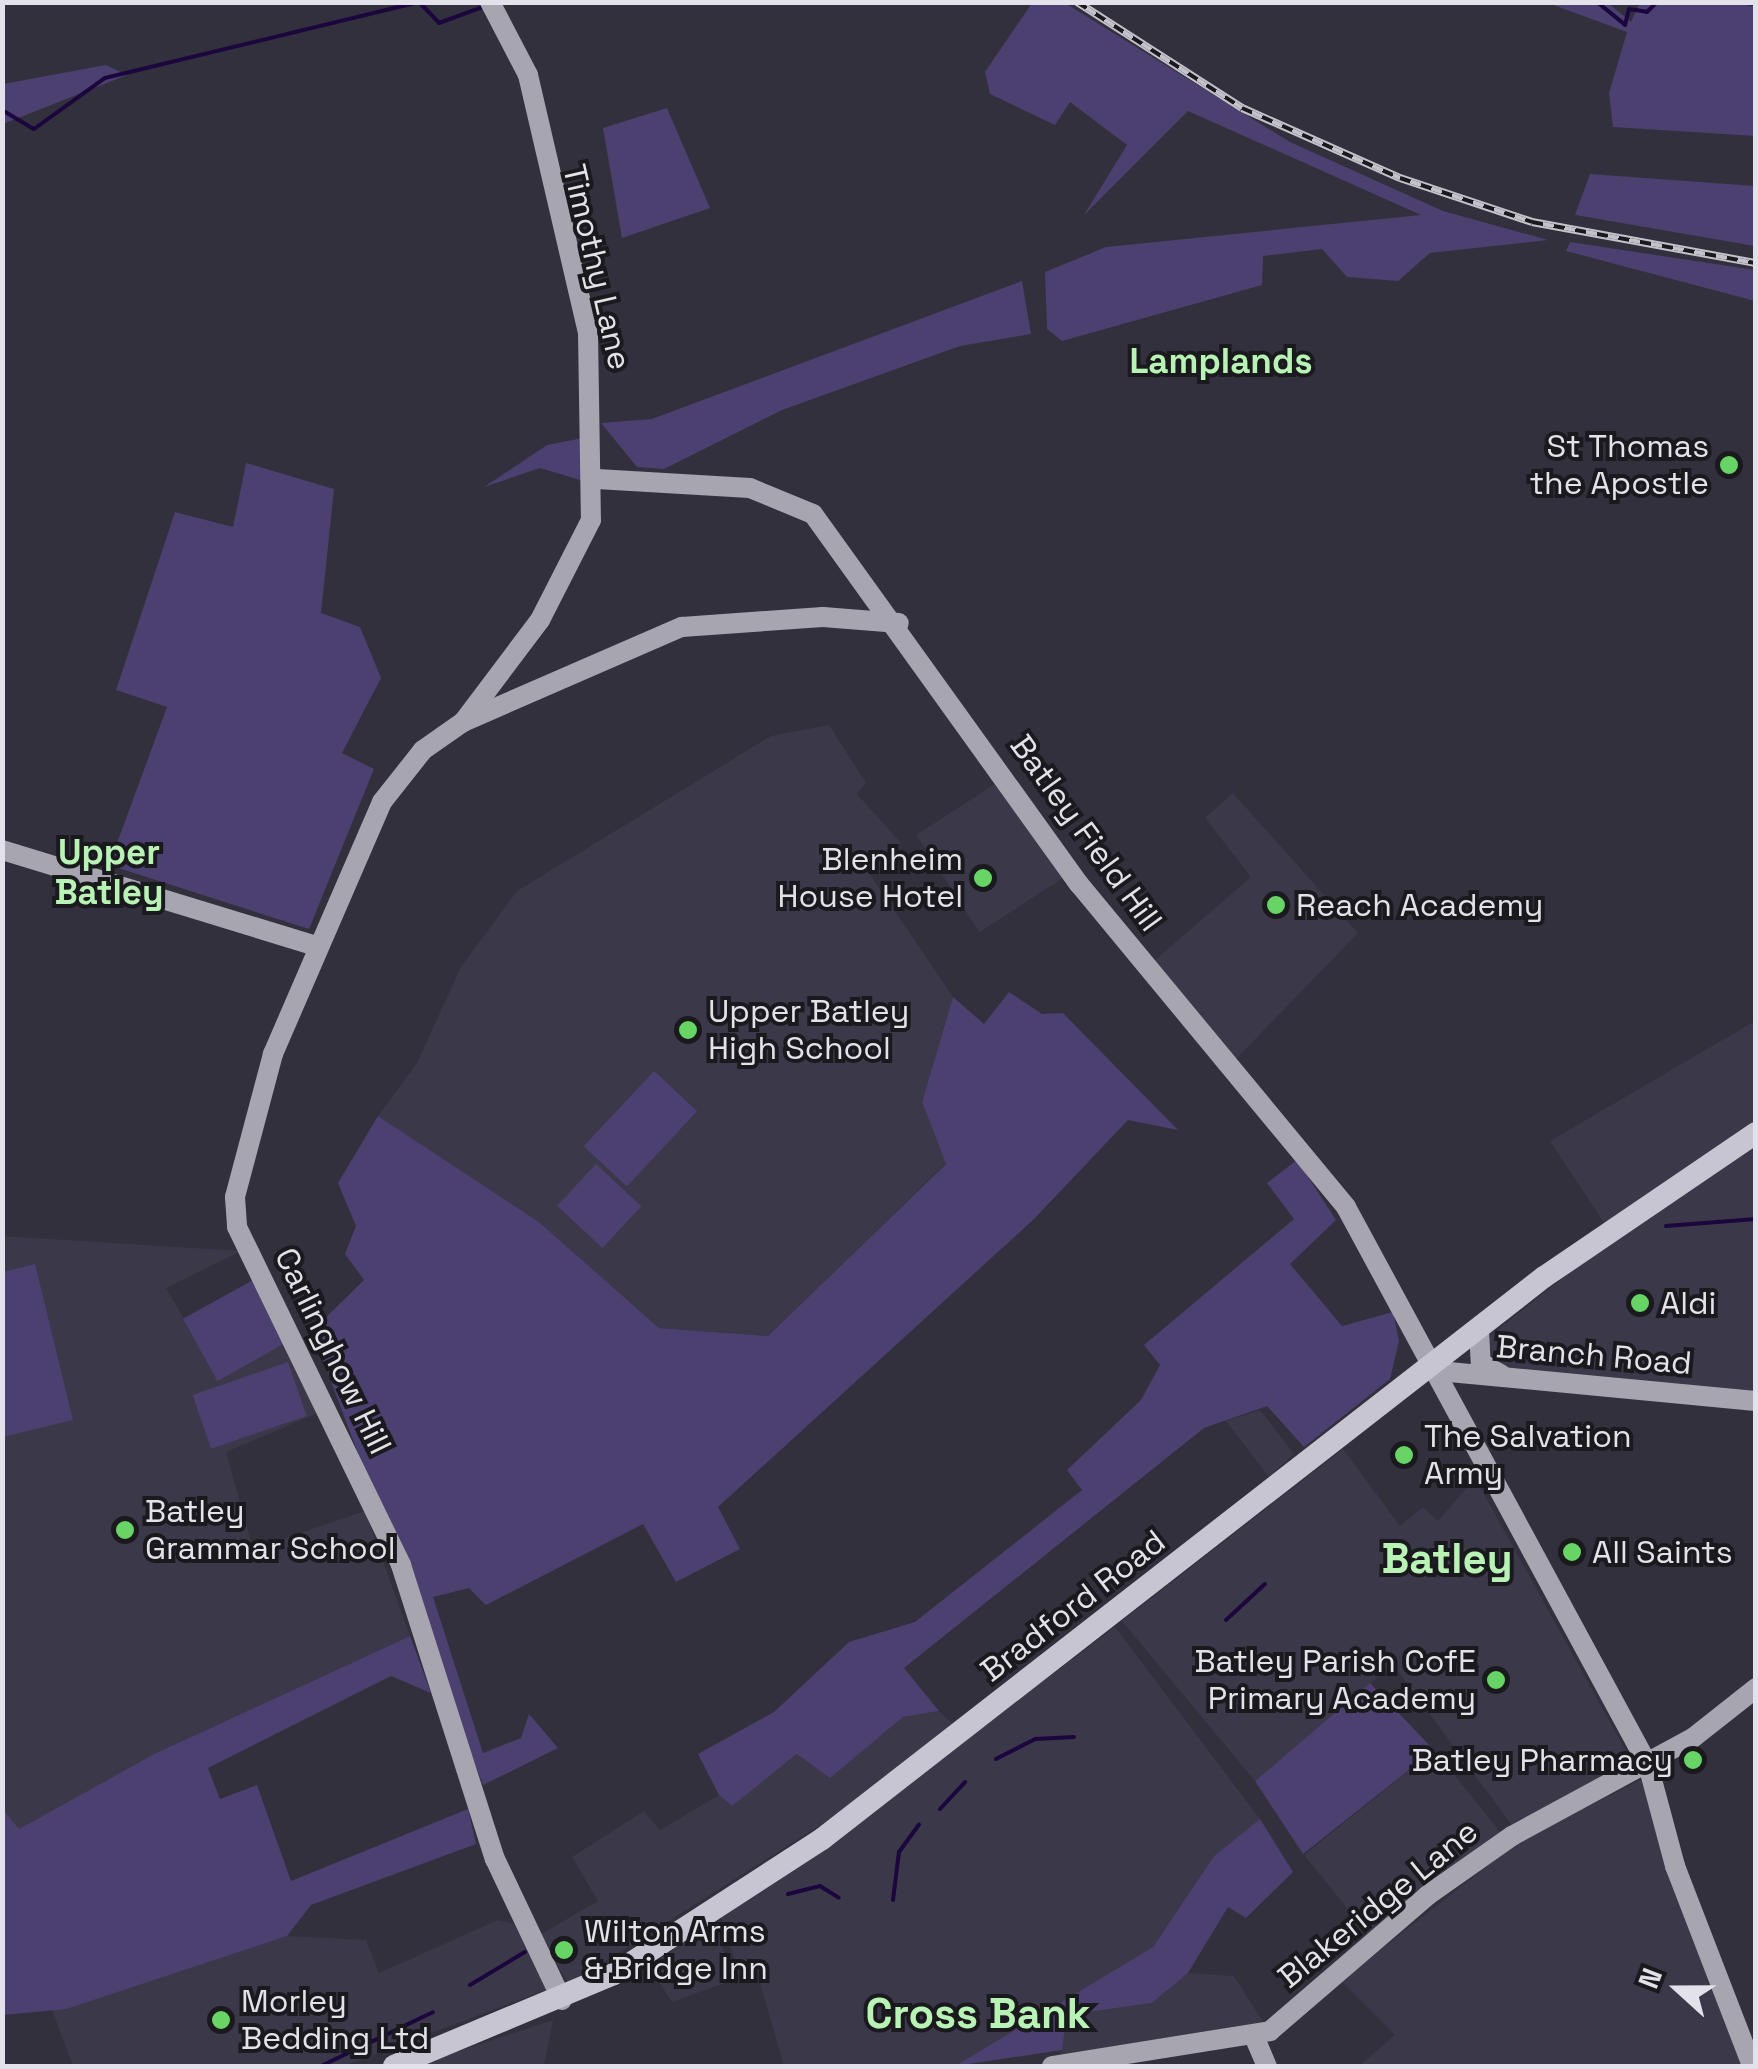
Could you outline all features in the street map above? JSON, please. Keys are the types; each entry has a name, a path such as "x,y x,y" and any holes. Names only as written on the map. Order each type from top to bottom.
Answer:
{"main road":[{"name":"Bradford Road","path":"394,2066 562,2000 822,1839 1479,1330 1756,1133"}],"street":[{"name":"Timothy Lane","path":"316,946 382,802 423,750 463,722 572,564 597,478 588,333 528,74 495,9"},
{"path":"595,428 632,481"},
{"name":"Batley Field Hill","path":"597,478 750,488 788,500 813,514 899,623 1079,884 1346,1206 1400,1293 1428,1370 1648,1765 1674,1866 1752,2066"},
{"path":"463,722 682,627 823,617 899,623"},
{"path":"2,850 316,946"},
{"name":"Carlinghow Hill","path":"316,946 240,1167 236,1227 401,1565 495,1859 562,2000"},
{"path":"1479,1330 1481,1363 1511,1379"},
{"name":"Branch Road","path":"1428,1370 1756,1401"},
{"name":"Blakeridge Lane","path":"1254,2036 1512,1836 1648,1765 1756,1688"},
{"path":"1052,2066 1254,2036 1267,2066"}],"shaded area":[{"path":"1032,3 1065,3 1290,142 1443,211 1548,240 1430,253 1398,281 1347,277 1322,249 1263,256 1262,285 1062,341 1047,329 1045,272 1106,247 1421,215 1188,111 1084,215 1127,145 1070,102 1055,125 990,94 985,72"},
{"path":"1548,3 1608,3 1631,22 1640,3 1755,3 1755,136 1613,127 1609,93 1627,32"},
{"path":"106,65 127,75 3,124 3,84"},
{"path":"667,108 710,208 622,238 603,128"},
{"path":"1590,174 1755,186 1755,246 1575,215"},
{"path":"1570,242 1755,270 1755,301 1566,251"},
{"path":"1022,281 1031,334 960,346 782,410 664,469 637,467 601,423 652,419"},
{"path":"588,437 590,483 540,468 484,487 547,445"},
{"path":"246,463 334,489 321,613 360,627 381,678 342,753 374,769 309,929 109,865 167,707 116,690 175,512 233,527"},
{"name":"Upper Batley High School","path":"829,725 866,783 857,794 901,843 863,864 953,997 922,1102 946,1163 768,1336 659,1328 539,1222 378,1116 417,1063 461,967 517,891 771,736"},
{"path":"1001,780 1064,877 979,932 916,835"},
{"name":"Reach Academy","path":"1233,793 1358,933 1236,1059 1154,961 1251,877 1205,818"},
{"path":"1009,992 1042,1014 1063,1013 1178,1130 1128,1120 1033,1220 718,1507 740,1549 676,1582 643,1524 486,1605 469,1588 433,1597 483,1753 521,1738 529,1714 558,1748 483,1785 312,1331 364,1280 345,1254 356,1226 338,1183 378,1116 539,1222 659,1328 768,1336 946,1164 922,1102 953,997 984,1024"},
{"path":"1755,1021 1755,1394 1496,1366 1487,1338 1614,1238 1550,1141"},
{"path":"654,1071 697,1111 627,1187 584,1146"},
{"path":"1297,1160 1336,1220 1290,1264 1342,1326 1393,1312 1399,1341 1390,1379 1304,1447 1267,1406 1204,1428 904,1668 939,1711 903,1717 830,1778 797,1754 732,1806 719,1795 698,1754 774,1712 849,1642 915,1622 1082,1490 1067,1470 1141,1400 1160,1365 1144,1345 1294,1219 1267,1183"},
{"path":"596,1164 641,1206 602,1248 557,1206"},
{"name":"Batley Grammar School","path":"2,1236 241,1251 166,1288 218,1378 288,1342 320,1412 226,1452 253,1549 365,1511 410,1636 154,1754 19,1829 2,1810"},
{"path":"35,1264 73,1420 3,1437 3,1272"},
{"path":"253,1280 287,1342 217,1381 183,1319"},
{"path":"288,1362 307,1416 211,1449 193,1395"},
{"path":"1260,1410 1294,1454 1269,1477 1226,1421"},
{"path":"1343,1449 1400,1526 1423,1507 1438,1521 1475,1478 1631,1760 1514,1828 1393,1664 1255,1781 1122,1621"},
{"path":"1115,1627 1260,1819 1214,1856 1153,1947 955,2066 784,2066 757,1972 740,1978 720,1913 806,1860"},
{"path":"410,1636 431,1693 391,1676 208,1768 220,1799 257,1785 291,1881 468,1809 476,1844 311,1905 287,1936 66,2009 3,2015 3,1810 19,1829 154,1754"},
{"path":"1370,1683 1434,1750 1303,1854 1255,1781"},
{"path":"939,1711 955,1726 841,1812 569,1984 538,1936 598,1901 572,1857 644,1811 660,1830 719,1795 732,1805 798,1754 830,1777 903,1717"},
{"path":"1434,1750 1501,1833 1372,1938 1304,1855"},
{"path":"1641,1780 1742,2066 1359,2066 1395,2035 1341,1981 1520,1840"},
{"path":"1260,1819 1293,1872 1246,1918 1228,1907 1188,1973 1152,2003 1067,2015 1062,2050 955,2066 1153,1947 1214,1856"},
{"path":"498,1920 514,1924 548,1989 344,2066 73,2066 52,2010 287,1936 366,1940 379,1973"},
{"path":"714,1920 733,1980 672,2002 649,1967"},
{"path":"1188,1973 1234,1976 1263,2022 1061,2055 1067,2015 1152,2003"},
{"path":"553,2020 544,2066 420,2066 447,2055"}],"waterway":[{"path":"419,2 439,23 483,7"},
{"path":"2,110 34,129 105,78 419,2"},
{"path":"1597,2 1625,25 1629,9 1647,12 1657,2"},
{"path":"1706,2 1715,2"},
{"path":"1736,2 1756,4"},
{"path":"1666,1226 1756,1219"},
{"path":"1226,1620 1265,1584"},
{"path":"996,1759 1035,1739 1074,1737"},
{"path":"940,1809 965,1782"},
{"path":"893,1900 899,1852 919,1824"},
{"path":"788,1894 820,1886 839,1898"},
{"path":"470,1985 525,1952"},
{"path":"321,2066 433,2012"}],"railway":[{"path":"1077,2 1242,108 1400,178 1532,222 1756,263"}],"place":[{"name":"St Thomas the Apostle","path":"1729,465"},
{"name":"Blenheim House Hotel","path":"983,878"},
{"name":"Reach Academy","path":"1276,905"},
{"name":"Upper Batley High School","path":"688,1030"},
{"name":"Aldi","path":"1640,1303"},
{"name":"The Salvation Army","path":"1404,1455"},
{"name":"Batley Grammar School","path":"125,1530"},
{"name":"All Saints","path":"1572,1552"},
{"name":"Batley Parish CofE Primary Academy","path":"1496,1680"},
{"name":"Batley Pharmacy","path":"1693,1760"},
{"name":"Wilton Arms & Bridge Inn","path":"564,1950"},
{"name":"Morley Bedding Ltd","path":"221,2020"}],"district":[{"name":"Lamplands","path":"1221,361"},
{"name":"Upper Batley","path":"109,872"},
{"name":"Batley","path":"1447,1559"},
{"name":"Cross Bank","path":"978,2014"}]}
